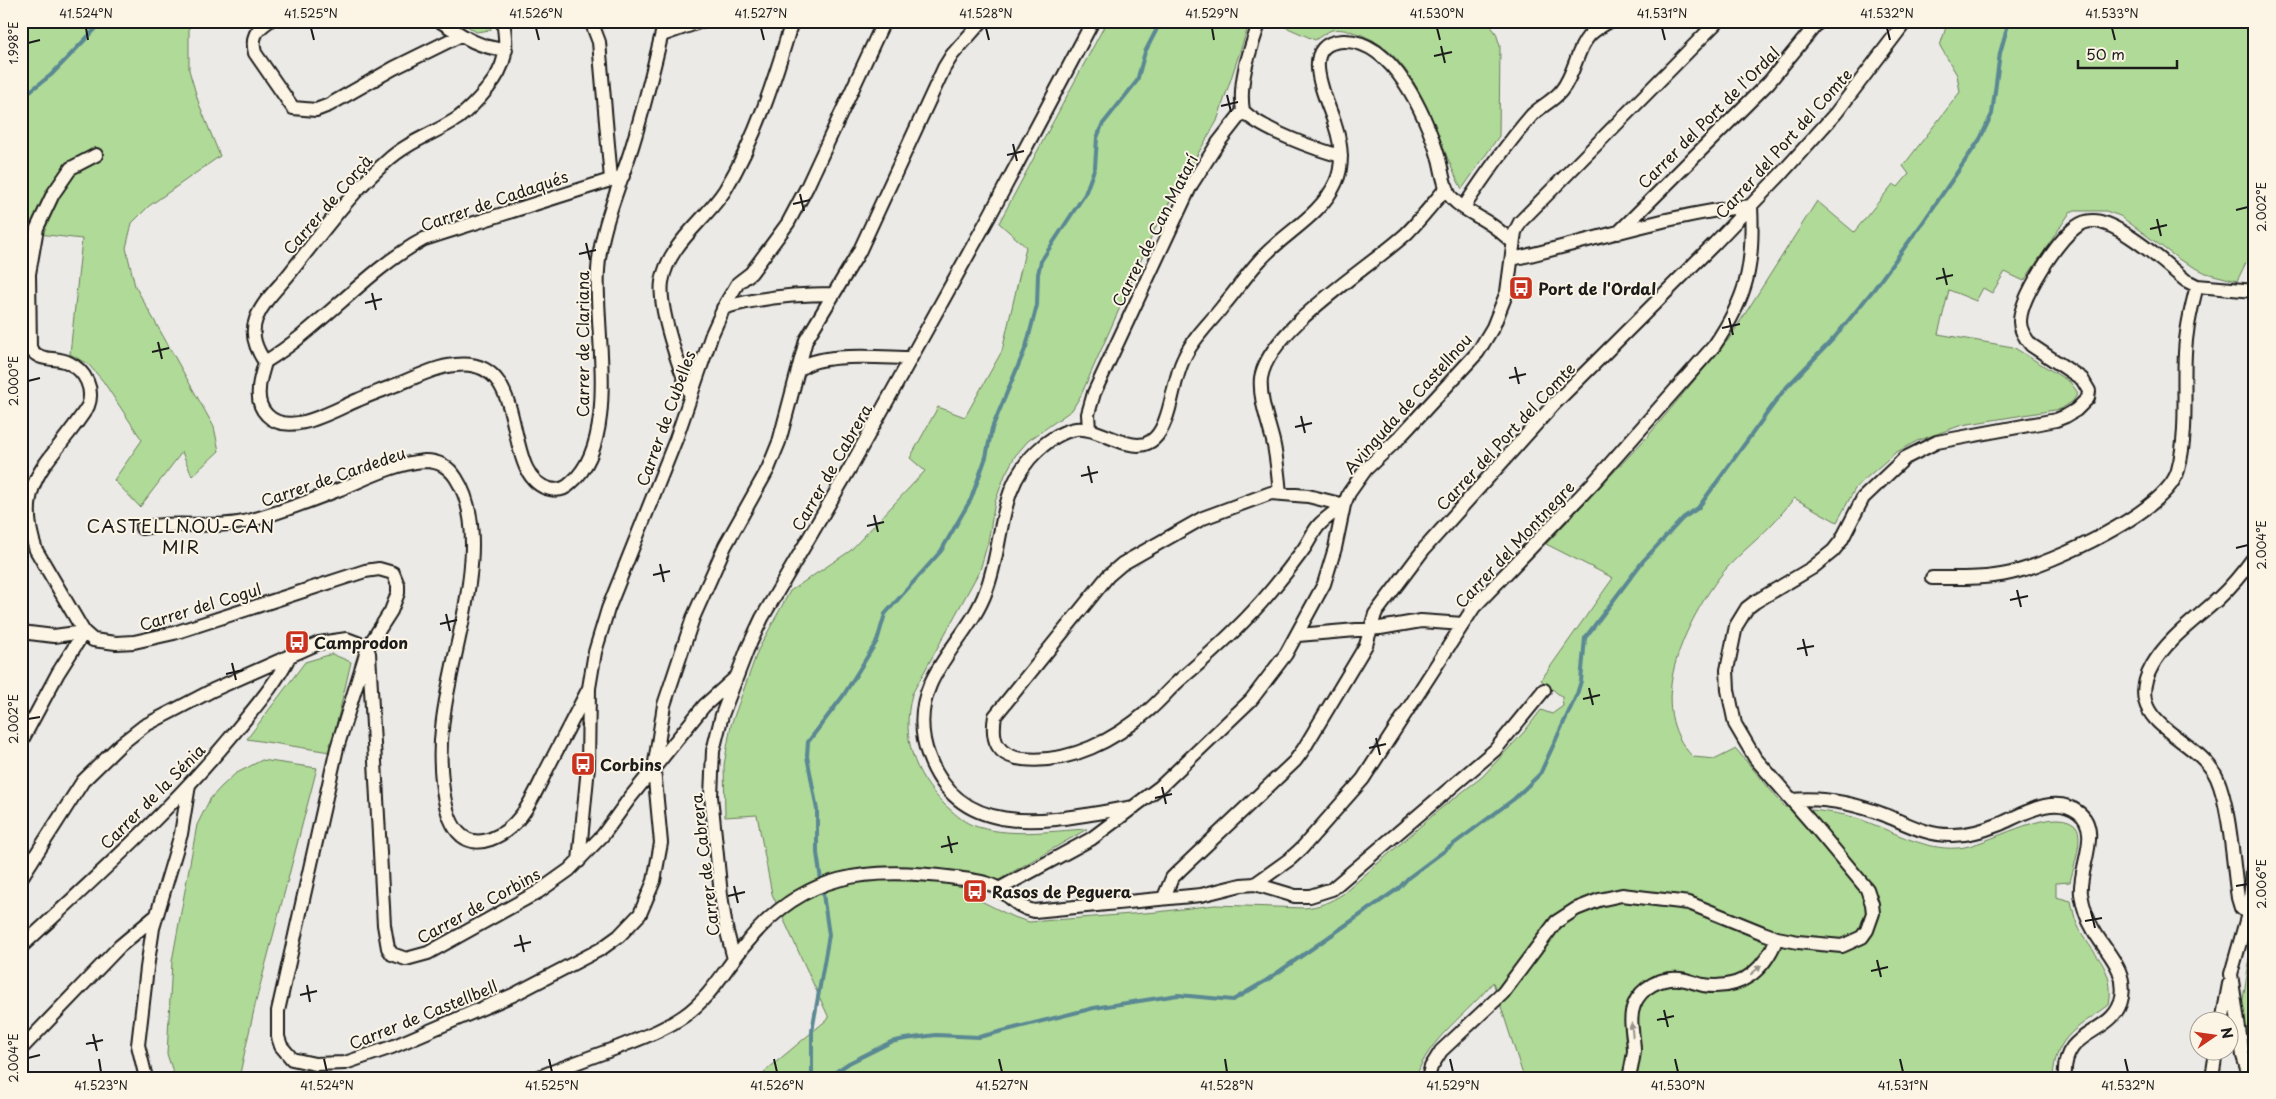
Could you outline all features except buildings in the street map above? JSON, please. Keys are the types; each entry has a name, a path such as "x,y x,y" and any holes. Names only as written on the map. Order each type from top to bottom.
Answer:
{"street":[{"path":"269,21 254,35 252,44 255,53 293,108 305,110 316,110 329,105 394,68 461,35"},
{"path":"440,21 461,35 487,48 506,50"},
{"name":"Carrer de Corçà","path":"265,362 258,351 254,332 256,320 269,297 354,194 388,160 458,118 476,103 503,66 506,50 503,21"},
{"path":"591,21 599,42 617,177"},
{"name":"Carrer de Clariana","path":"265,362 258,391 263,412 272,420 298,424 313,420 359,399 449,366 472,363 483,367 494,376 502,388 530,474 543,488 563,489 580,474 596,438 601,395 597,294 600,249 617,177 641,117 665,21"},
{"path":"662,35 702,21"},
{"path":"691,396 681,372 666,316 661,283 672,254 717,202 742,159 759,120 792,21"},
{"name":"Carrer de Cubelles","path":"579,861 588,767 589,688 595,652 608,609 673,447 712,334 723,308 738,283 751,273 788,224 884,21"},
{"path":"799,370 806,340 859,252 944,68 952,54 982,21"},
{"name":"Carrer de Cabrera","path":"734,959 726,928 711,796 713,750 722,715 762,618 850,468 990,215 1093,21"},
{"path":"1260,21 1246,64 1242,103 1243,111 1252,120 1315,148 1342,156"},
{"path":"1464,207 1518,131 1536,111 1548,104 1561,90 1574,71 1589,35 1610,21"},
{"name":"Avinguda de Castellnou","path":"999,889 1091,839 1134,807 1167,781 1251,700 1298,635 1324,584 1335,548 1344,505 1349,493 1366,469 1398,439 1478,352 1493,327 1507,292 1513,242 1520,222 1718,21"},
{"name":"Carrer del Port de l'Ordal","path":"1617,234 1769,82 1818,21"},
{"name":"Carrer del Port del Comte","path":"1164,897 1172,878 1295,761 1332,704 1366,645 1375,614 1385,599 1458,511 1556,402 1751,206 1836,113 1906,21"},
{"path":"1134,807 1069,817 1031,820 995,818 977,813 961,802 943,785 932,766 925,746 922,731 923,708 930,685 985,596 994,568 1004,508 1016,479 1026,462 1056,436 1076,429 1089,430 1126,444 1140,445 1155,438 1166,421 1178,373 1185,355 1260,259 1321,205 1335,184 1341,167 1342,156 1335,124 1321,84 1318,57 1322,50 1330,44 1348,41 1359,43 1389,62 1407,86 1431,136 1451,197 1513,242"},
{"name":"Carrer de Can Matarí","path":"1089,430 1088,414 1094,393 1191,185 1218,142 1243,111"},
{"path":"84,632 36,550 29,520 32,488 49,458 80,419 91,398 90,389 78,369 68,362 41,357 34,354 30,348 29,274 37,228 53,194 71,168 96,155"},
{"name":"Carrer de Cadaqués","path":"265,362 284,350 335,305 404,250 424,239 617,177"},
{"path":"1280,493 1277,460 1262,396 1261,379 1270,355 1297,324 1407,232 1447,187"},
{"path":"1512,259 1722,208 1751,206"},
{"name":"Carrer del Montnegre","path":"1255,884 1302,848 1363,779 1474,607 1594,482 1720,338 1731,321 1746,288 1752,249 1751,206"},
{"path":"1428,1078 1431,1067 1441,1051 1504,993 1556,922 1566,914 1590,903 1622,896 1689,903 1777,938 1834,946 1849,944 1862,937 1867,930 1873,913 1872,904 1866,889 1755,758 1735,724 1730,705 1727,670 1736,626 1748,608 1770,592 1812,568 1833,550 1841,541 1863,498 1905,458 1936,442 2056,420 2084,404 2088,398 2087,384 2031,345 2026,339 2020,323 2021,315 2031,289 2054,254 2076,226 2085,222 2095,221 2109,224 2185,280 2197,286 2255,291"},
{"path":"1932,578 1978,578 2032,567 2106,533 2127,521 2170,488 2178,469 2183,416 2185,351 2197,286"},
{"path":"723,308 750,300 770,297 834,294"},
{"path":"799,370 804,364 842,357 910,358"},
{"name":"Carrer de Castellbell","path":"368,647 338,748 277,1021 278,1037 281,1046 292,1059 315,1064 345,1063 392,1048 513,995 601,948 619,936 640,914 654,881 661,843 654,768 664,705 693,618 725,546 776,451 799,370"},
{"name":"Carrer de Cardedeu","path":"142,528 156,525 225,525 248,522 277,513 374,475 425,461 445,466 452,472 465,497 470,520 471,559 442,727 441,746 444,794 449,813 456,829 470,842 490,840 501,834 520,818 589,688"},
{"path":"21,478 32,488"},
{"path":"1271,493 1328,500 1344,505 1319,525 1304,549 1270,592 1227,640 1126,729 1096,746 1050,759 1023,759 1010,756 1000,748 994,739 995,716 1108,576 1122,564 1203,518 1271,493"},
{"path":"2248,914 2241,908 2238,898 2224,802 2218,780 2206,763 2152,717 2144,698 2147,676 2159,656 2177,636 2231,586 2255,556"},
{"name":"Carrer del Cogul","path":"84,632 93,640 116,643 134,642 192,627 365,571 386,570 393,573 396,578 398,593 391,611 368,647"},
{"path":"1298,635 1421,621 1463,624"},
{"path":"21,632 54,636 84,632"},
{"path":"21,742 58,673 84,632"},
{"path":"21,878 83,781 120,744 144,726 172,710 319,643 334,639 347,639 368,647"},
{"name":"Carrer de Corbins","path":"368,647 384,925 388,948 392,954 406,959 428,952 538,892 579,861 603,835 628,799 704,706 737,676"},
{"name":"Carrer de la Sénia","path":"21,947 189,785 274,684 290,655"},
{"path":"537,1078 670,1025 698,1005 711,992 759,926 774,912 815,887 852,876 896,872 981,882 999,889 1017,905 1034,911 1164,897 1201,895 1241,885 1255,884 1295,896 1310,896 1332,889 1495,750 1544,690"},
{"path":"142,1075 138,1045 147,968 157,916 181,834 189,785"},
{"path":"1792,800 1823,800 1857,806 1883,814 1922,831 1946,836 1977,832 2028,811 2051,805 2062,805 2079,812 2086,821 2090,832 2080,878 2081,894 2093,930 2116,962 2120,974 2122,997 2112,1018 2084,1036 2068,1051 2065,1078"},
{"path":"2224,1012 2231,974 2248,914 2255,857"},
{"path":"21,1050 120,946 157,916"},
{"path":"1629,1078 1634,1051 1632,1014 1634,1005 1650,985 1669,979 1680,979 1712,986 1732,984 1757,972 1765,962 1777,938"},
{"path":"2231,974 2243,1056 2250,1078"},
{"path":"2212,1078 2214,1062"}],"green space":[{"path":"33,21 189,21 189,70 199,104 220,156 149,206 132,223 126,248 135,286 214,427 219,451 192,476 182,452 140,507 114,480 142,440 103,381 89,365 70,354 82,239 21,232 21,29"},
{"path":"460,21 489,21 491,30 476,32"},
{"path":"1107,21 1250,21 1217,121 1158,222 1081,395 1072,410 1028,441 1015,456 1005,475 995,502 988,542 980,570 912,694 908,725 912,754 934,793 958,816 972,825 985,829 1014,833 1087,829 971,896 1011,916 1029,922 1157,912 1215,905 1304,908 1324,904 1343,894 1440,809 1482,777 1524,732 1541,710 1552,714 1563,706 1562,697 1541,680 1613,578 1546,544 1647,437 1729,339 1817,201 1854,232 1893,184 1898,187 1909,174 1903,166 1960,92 1957,75 1940,46 1946,27 1942,21 2255,21 2255,244 2237,281 2206,273 2180,260 2120,216 2106,211 2071,211 2024,281 2005,272 1992,293 1983,288 1976,301 1949,290 1938,334 2013,347 2070,382 2078,393 2073,401 2061,409 1962,425 1917,441 1895,453 1856,487 1837,522 1794,498 1775,521 1730,564 1718,579 1693,620 1682,643 1674,667 1670,691 1671,715 1679,737 1693,757 1716,759 1736,749 1785,807 1853,817 1918,842 1945,848 1970,846 2018,828 2050,819 2063,819 2074,824 2079,835 2076,860 2070,882 2056,883 2056,897 2071,901 2077,924 2106,970 2109,980 2109,1005 2078,1027 2063,1042 2058,1052 2053,1078 1524,1078 1493,982 1429,1051 1421,1064 1416,1078 757,1078 829,1018 772,894 757,815 725,817 724,765 731,725 758,650 790,591 850,551 925,471 910,458 938,407 965,417 1002,351 1026,247 999,223"},
{"path":"1272,21 1487,21 1496,33 1500,46 1499,136 1462,189 1413,81 1399,62 1383,46 1362,35 1339,30 1332,30 1315,40"},
{"path":"332,654 351,662 330,752 247,739 305,662"},
{"path":"262,760 317,768 256,1001 239,1078 175,1078 167,1054 172,961 197,825 210,799 221,787 235,774"},
{"path":"2255,929 2255,1067 2240,1016"}],"waterway":[{"path":"21,98 51,75 103,21"},
{"path":"812,1078 812,1031 829,935 817,853 817,810 807,756 808,742 843,696 877,641 885,614 941,551 971,499 986,457 992,428 1026,347 1037,305 1038,274 1041,261 1085,194 1095,167 1097,138 1102,125 1137,81 1145,52 1161,21"},
{"path":"827,1078 849,1063 891,1042 905,1039 936,1035 979,1037 1094,1008 1178,995 1233,1000 1267,980 1399,888 1408,878 1514,799 1540,774 1577,694 1581,681 1585,638 1643,561 1683,518 1698,508 1784,390 1834,338 1874,289 1924,221 1980,139 1992,114 2000,53 2009,21"}],"place":[{"name":"Port de l'Ordal","path":"1521,288"},
{"name":"Camprodon","path":"297,642"},
{"name":"Corbins","path":"583,764"},
{"name":"Rasos de Peguera","path":"975,891"}],"district":[{"name":"CASTELLNOU-CAN MIR","path":"181,535"}]}
